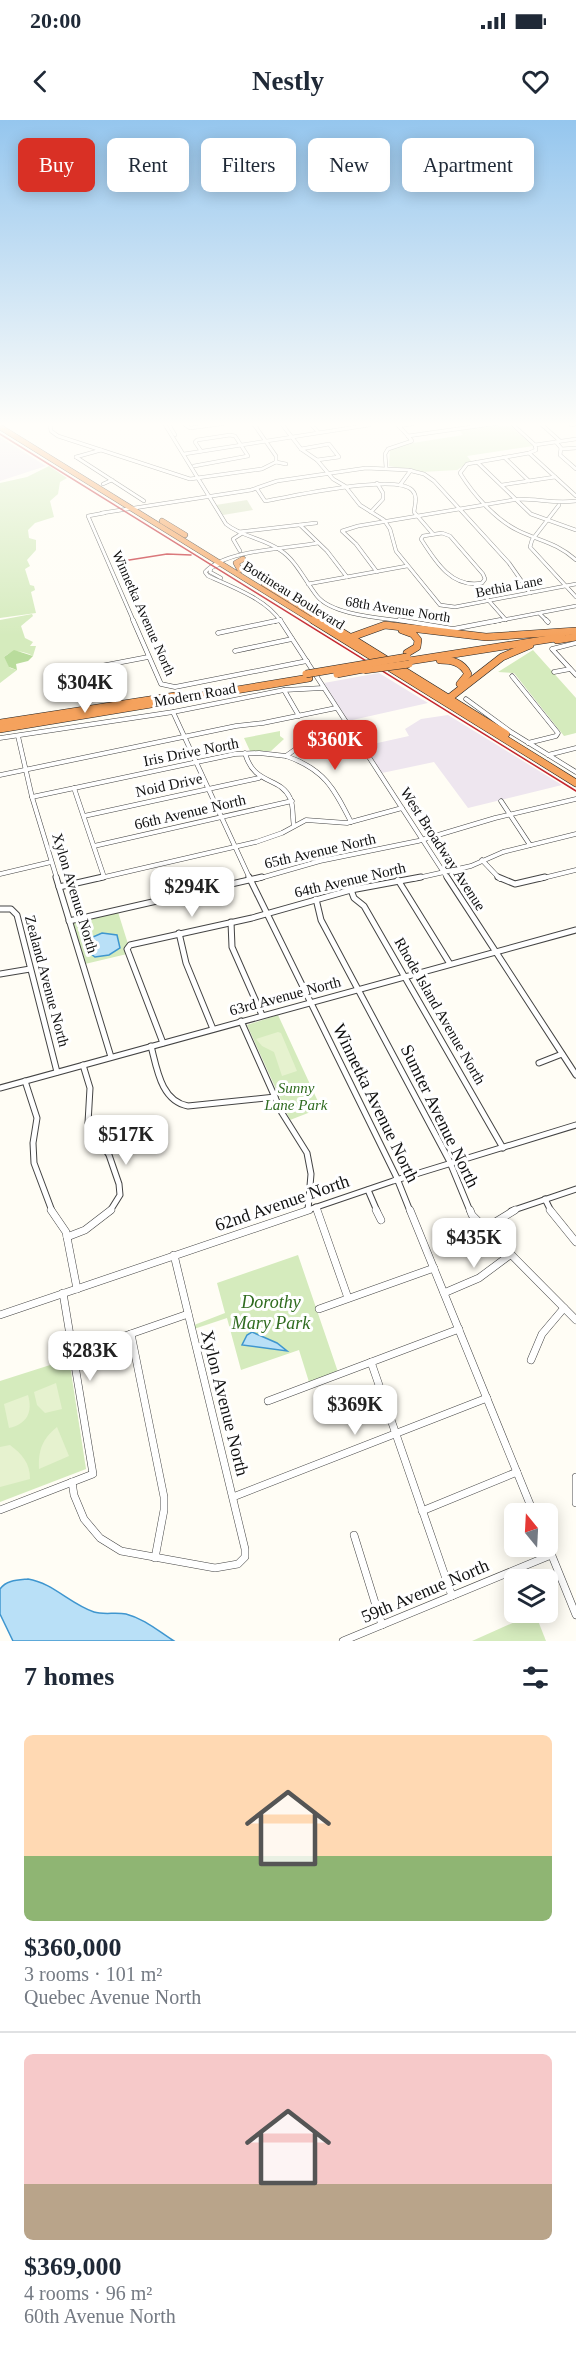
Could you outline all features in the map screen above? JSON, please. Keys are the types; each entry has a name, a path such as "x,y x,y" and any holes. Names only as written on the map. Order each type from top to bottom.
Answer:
{"highway":[{"name":"Bottineau Boulevard","path":"109,494 240,570 351,641"},
{"name":"Bottineau Boulevard","path":"119,494 222,561 576,778"},
{"path":"120,501 123,505 120,509"},
{"path":"240,570 236,563 243,559"},
{"path":"351,641 372,627 385,625 486,637 575,634"},
{"path":"351,641 377,630 403,630 413,634 418,640 417,647 408,659"},
{"path":"446,698 503,660 531,645 575,634"},
{"path":"1,726 40,724 308,676 330,670 575,634"},
{"path":"1,726 308,676 348,672 408,659 448,660 461,664 468,674 446,698"},
{"name":"Bottineau Boulevard","path":"446,698 576,783"}],"street":[{"path":"133,494 144,501"},
{"path":"102,513 222,494"},
{"path":"260,494 265,501 309,494"},
{"path":"249,534 282,550 308,584 407,566 394,546 390,529 385,522 360,505 352,494"},
{"path":"371,512 383,499 383,494"},
{"path":"414,494 416,500 413,510 433,534"},
{"path":"446,494 509,563 530,593"},
{"path":"478,494 508,525 559,544 576,560"},
{"path":"510,494 531,514 576,530"},
{"path":"208,496 223,521 233,530 282,550"},
{"path":"377,572 356,544 342,531 348,528 516,500 533,499 560,504 576,499"},
{"path":"560,504 531,542 531,549 576,597"},
{"path":"102,513 132,508"},
{"name":"Winnetka Avenue North","path":"102,513 89,515 160,682 166,686 178,687 307,661"},
{"path":"240,552 233,539 241,534 316,523"},
{"path":"300,525 346,577"},
{"path":"449,534 483,574 484,581 475,585 464,585 454,580 421,541 422,537 449,534"},
{"path":"264,552 269,548 267,543"},
{"path":"222,561 243,559 318,543"},
{"path":"222,561 282,550"},
{"name":"West Broadway Avenue","path":"222,561 206,567 206,574 238,589 269,608 281,620 576,1075"},
{"name":"Bethia Lane","path":"407,566 437,602 446,607 576,584"},
{"name":"68th Avenue North","path":"308,584 324,603 351,613 453,629 576,606"},
{"path":"475,585 506,620"},
{"path":"540,613 549,622"},
{"path":"218,633 281,620"},
{"path":"235,651 292,639"},
{"path":"576,643 552,649 576,675"},
{"path":"49,676 148,657"},
{"path":"554,672 570,669"},
{"path":"512,676 558,733 556,736 528,743"},
{"name":"Modern Road","path":"0,738 174,712 284,690 323,688"},
{"path":"284,690 299,716"},
{"path":"466,699 528,743 576,772"},
{"path":"0,775 336,708"},
{"name":"Winnetka Avenue North","path":"174,712 250,880 398,1180 530,1503"},
{"path":"286,756 311,739 349,728"},
{"name":"Xylon Avenue North","path":"18,736 32,797 111,1057"},
{"path":"548,755 576,748"},
{"path":"245,753 250,769 260,778 282,789 292,801 294,826"},
{"name":"Iris Drive North","path":"32,797 245,753 286,756 309,765 327,778 351,822"},
{"name":"Noid Drive","path":"84,816 260,778"},
{"path":"74,788 104,877"},
{"name":"65th Avenue North","path":"69,921 250,880 320,861 422,840 576,799"},
{"name":"66th Avenue North","path":"94,846 292,801"},
{"path":"501,801 530,844"},
{"path":"59,887 235,847 272,837 311,819 334,823 351,822 402,808"},
{"name":"64th Avenue North","path":"163,1042 128,947 351,890 444,873 471,866 530,844 576,834"},
{"path":"482,860 500,879 514,884 576,870"},
{"path":"0,874 51,862"},
{"path":"398,880 450,964"},
{"name":"Rhode Island Avenue North","path":"351,890 354,898 364,906 503,1148"},
{"name":"Sumter Avenue North","path":"316,899 321,920 449,1164 472,1215 510,1256 576,1320"},
{"name":"Zealand Avenue North","path":"0,909 11,909 16,912 57,1072"},
{"path":"231,922 232,947 262,1015"},
{"name":"63rd Avenue North","path":"0,1088 576,930"},
{"path":"179,933 184,957 213,1029"},
{"path":"0,974 30,969"},
{"path":"241,1021 275,1097 310,1160 308,1210"},
{"path":"151,1046 168,1095 178,1105 275,1097"},
{"path":"538,1062 562,1054"},
{"path":"67,1238 85,1230 111,1210 120,1195 119,1184 109,1155 88,1123 90,1088 83,1065"},
{"path":"25,1081 37,1118 33,1143 34,1163 52,1211 63,1227 67,1238 77,1288"},
{"name":"62nd Avenue North","path":"0,1315 316,1207 576,1125"},
{"path":"484,1229 508,1212 576,1189"},
{"path":"368,1190 381,1220"},
{"path":"545,1199 554,1217 576,1242"},
{"path":"316,1207 348,1298"},
{"name":"Xylon Avenue North","path":"155,1558 215,1568 238,1564 244,1557 245,1549 174,1255"},
{"path":"444,1293 489,1274 510,1256"},
{"path":"319,1309 434,1268"},
{"path":"0,1510 93,1474 63,1293"},
{"path":"531,1360 542,1334 564,1308"},
{"path":"73,1354 188,1314"},
{"path":"267,1401 459,1329"},
{"path":"72,1482 74,1495 84,1519 100,1538 121,1551 155,1558 164,1510 164,1497 132,1334"},
{"path":"371,1362 452,1596"},
{"path":"233,1497 487,1398"},
{"path":"422,1511 517,1472"},
{"path":"576,1477 576,1503"},
{"path":"354,1535 382,1625"},
{"name":"59th Avenue North","path":"343,1641 546,1557"},
{"path":"552,1557 572,1596 576,1615"}],"shaded area":[{"path":"379,673 428,703 348,721 324,683"},
{"path":"448,715 562,785 468,808 434,762 382,773 364,746 409,736 405,729 421,719"}],"green space":[{"path":"0,494 58,494 50,501 54,517 35,523 28,530 29,538 36,540 36,550 27,560 30,566 25,569 30,585 34,586 35,590 31,592 36,613 0,618"},
{"path":"247,500 253,510 223,515 216,505"},
{"path":"32,614 33,616 21,626 25,638 33,642 30,646 36,646 33,656 18,652 4,657 10,668 17,670 0,683 0,620"},
{"path":"14,650 33,656 28,661 16,664 17,670 9,667 4,657"},
{"path":"533,650 576,698 576,733 564,736 514,673 498,672"},
{"path":"280,731 280,736 284,739 271,751 250,751 244,738"},
{"path":"118,912 128,944 127,954 85,964 72,923"},
{"name":"Sunny Lane Park","path":"278,1015 321,1108 290,1120 247,1025"},
{"path":"281,1033 297,1071 282,1076 274,1052 262,1046 256,1039"},
{"name":"Dorothy Mary Park","path":"298,1255 338,1372 309,1382 299,1350 241,1370 227,1318 194,1329 194,1325 225,1313 217,1283"},
{"path":"69,1359 86,1469 0,1502 0,1381"},
{"path":"56,1383 62,1409 45,1413 37,1405 34,1392"},
{"path":"28,1395 30,1407 27,1416 20,1424 9,1428 4,1404"},
{"path":"57,1427 69,1456 39,1469 42,1446"},
{"path":"10,1445 24,1459 29,1468 30,1479 0,1487 0,1447"},
{"path":"512,1623 539,1623 546,1641 472,1641"}],"water":[{"path":"102,933 117,935 120,948 109,955 95,957 87,951 89,944 86,940"},
{"path":"252,1332 277,1343 287,1351 242,1345 247,1335"},
{"path":"28,1579 54,1589 94,1612 122,1613 133,1616 174,1641 13,1641 0,1614 0,1589 9,1582"}],"railway":[{"path":"97,494 576,791"},
{"path":"123,561 167,554 191,555"}]}
